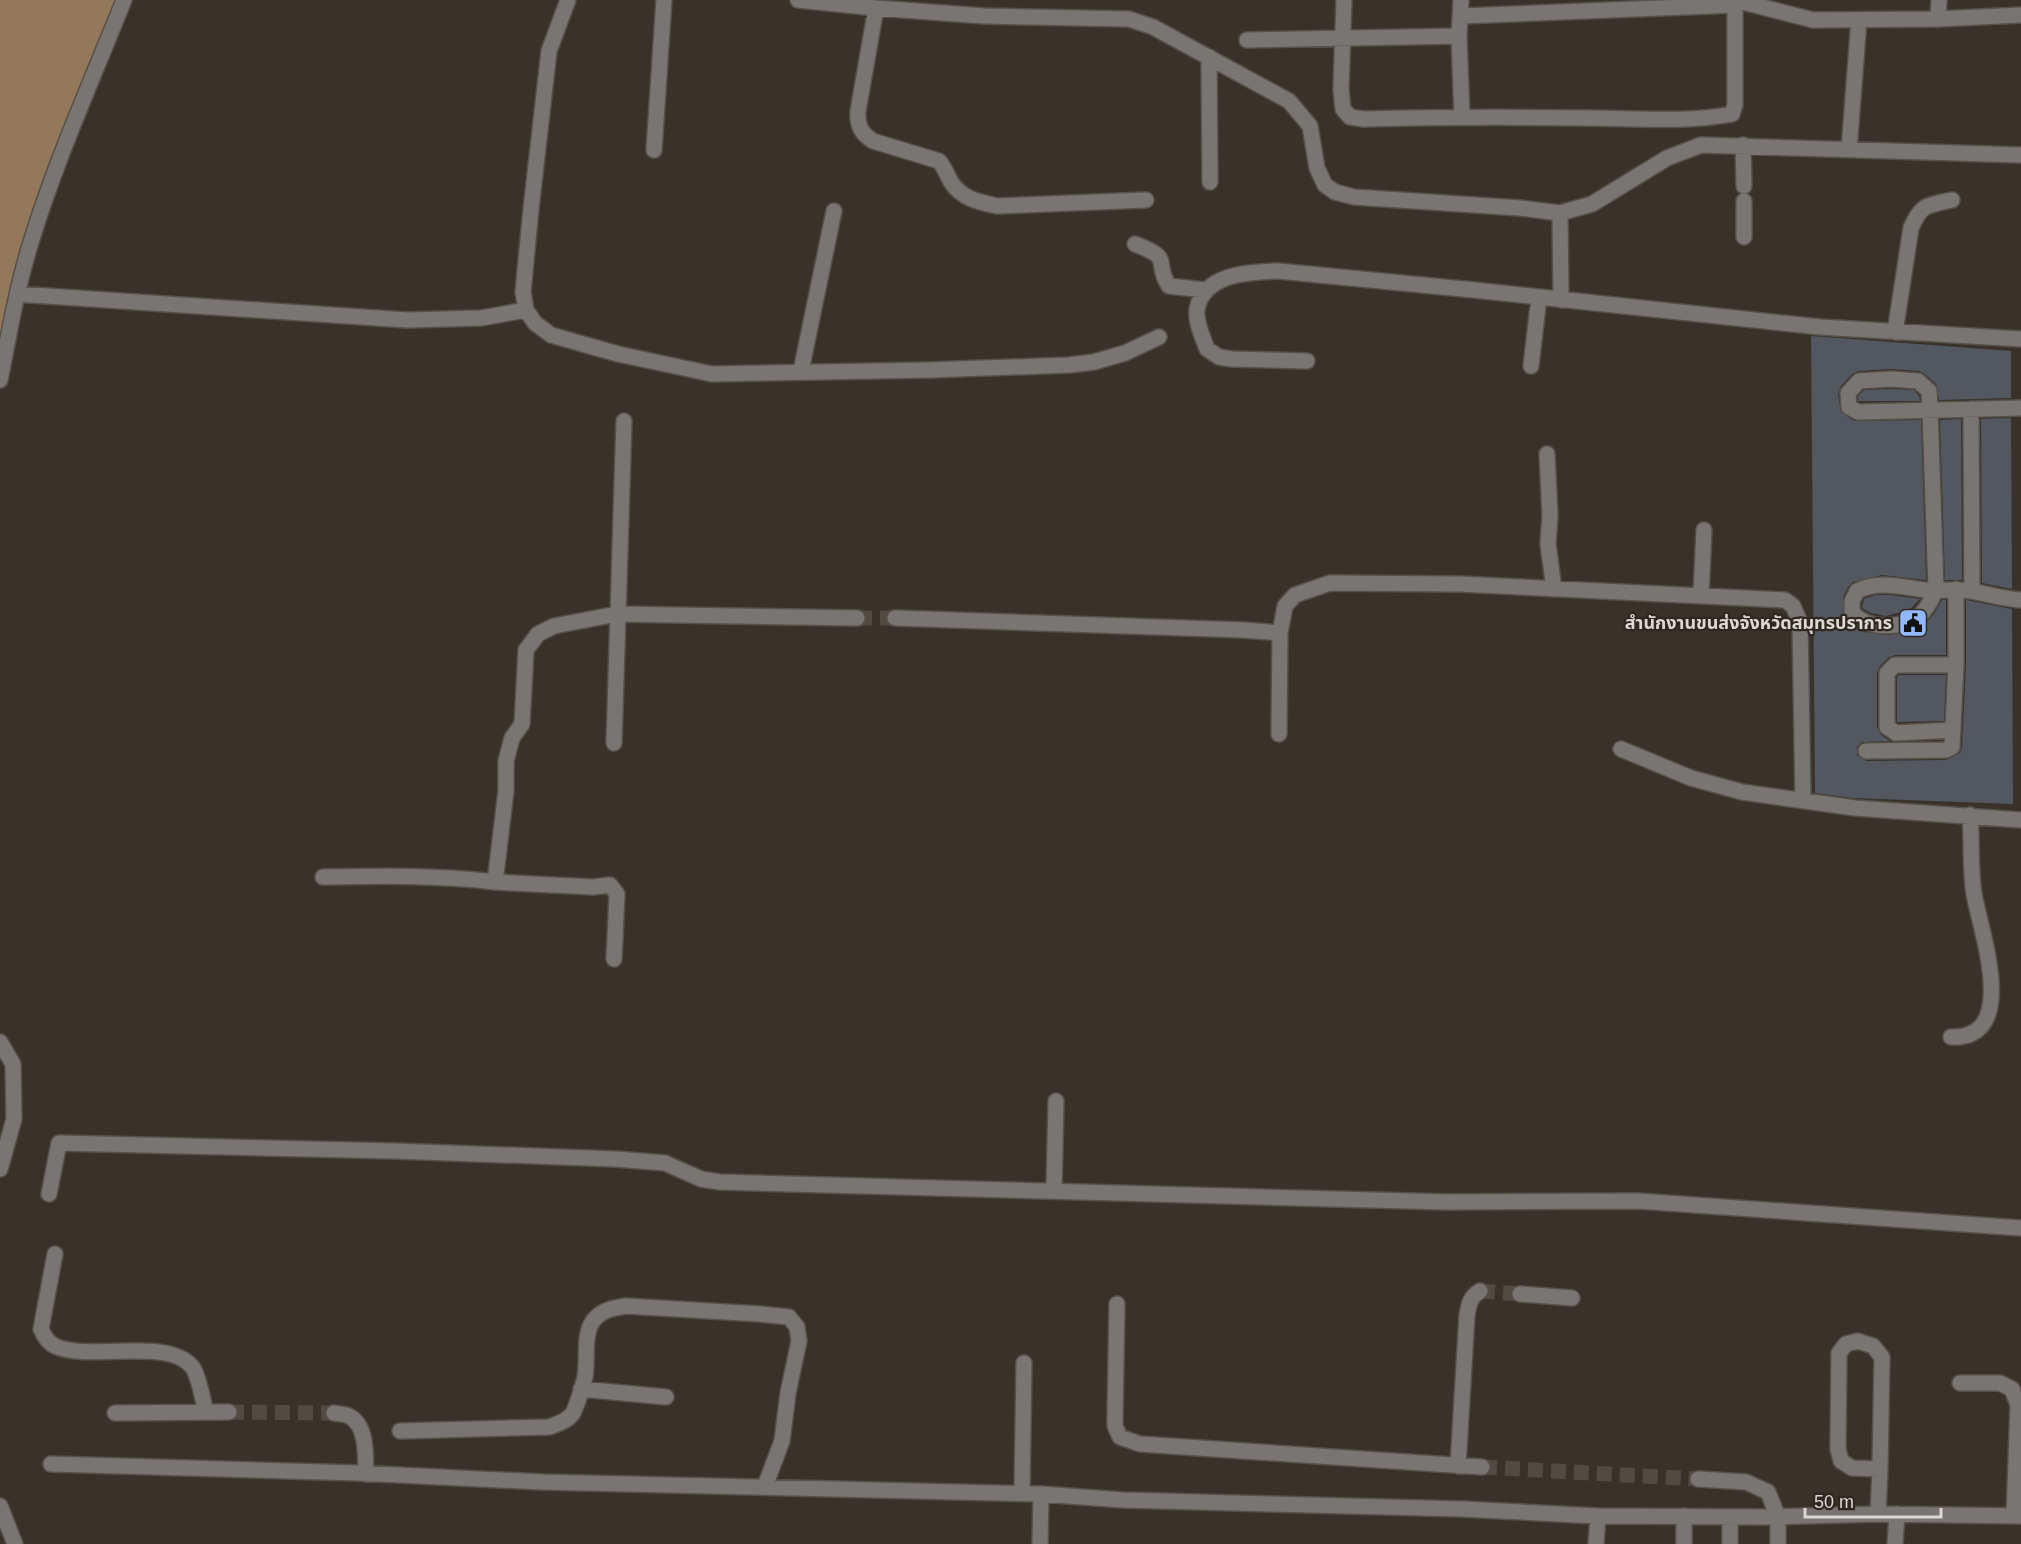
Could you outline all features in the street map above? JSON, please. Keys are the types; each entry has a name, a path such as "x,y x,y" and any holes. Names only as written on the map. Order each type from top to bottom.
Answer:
{"street":[{"path":"0,380 17,294 31,242 62,152 124,0"},
{"path":"568,0 549,51 523,292 526,310 535,323 551,335 618,354 712,374 1069,365 1094,362 1125,353 1158,337"},
{"path":"654,150 664,0"},
{"path":"798,0 860,3 876,8 1010,16 1129,19 1153,27 1289,101 1310,126 1317,168 1325,185 1335,192 1354,197 1520,208 1560,213 1592,204 1666,158 1701,145 2021,155"},
{"path":"1010,16 1011,0"},
{"path":"1344,0 1341,89 1343,109 1350,117 1364,119 1662,118 1732,114 1735,105 1735,0 1813,20 1938,19 2021,15"},
{"path":"1938,19 1939,0"},
{"path":"1462,117 1459,36 1461,8 1734,5"},
{"path":"876,8 858,111 857,124 864,135 873,141 939,161 952,184 973,201 997,206 1146,200"},
{"path":"1849,150 1859,20"},
{"path":"1247,40 1459,36"},
{"path":"1209,57 1210,182"},
{"path":"1743,146 1744,237"},
{"path":"1895,332 1909,238 1917,214 1927,206 1952,200"},
{"path":"801,371 834,211"},
{"path":"1560,213 1561,300"},
{"path":"1136,244 1156,252 1161,257 1169,286 1205,290 1227,278 1247,272 1278,271 1820,327 2021,339"},
{"path":"1205,290 1197,310 1207,350 1219,357 1233,359 1307,361"},
{"path":"17,294 407,320 481,318 526,310"},
{"path":"1531,366 1539,297"},
{"path":"2021,408 1930,410 1858,412 1850,407 1848,393 1859,381 1891,379 1918,381 1929,391 1930,410 1936,590 1923,613 1908,624 1888,626 1858,620 1852,612 1852,601 1857,591 1868,585 1885,584 1936,590 1956,589 2003,599 2021,600"},
{"path":"1971,409 1972,591"},
{"path":"614,743 624,421"},
{"path":"1547,454 1550,515 1548,544 1554,590"},
{"path":"1701,596 1704,530"},
{"path":"1279,734 1280,633 1285,606 1295,595 1330,583 1459,584 1785,600 1793,606 1800,622 1803,801"},
{"path":"1866,751 1946,750 1952,747 1956,665 1956,589"},
{"path":"495,882 506,791 506,761 512,738 522,724 526,650 538,634 554,626 617,614 857,618"},
{"path":"895,618 1280,633"},
{"path":"1953,730 1896,733 1887,726 1887,673 1895,665 1956,665"},
{"path":"1622,750 1690,778 1719,787 1855,808 2021,820"},
{"path":"1952,1037 1963,1038 1982,1028 1990,1011 1989,958 1974,893 1970,815"},
{"path":"323,877 412,875 495,882 610,885 617,894 614,959"},
{"path":"0,1042 13,1064 14,1086 14,1119 0,1169"},
{"path":"1054,1190 1056,1101"},
{"path":"49,1194 59,1143 615,1159 665,1163 701,1179 720,1182 1448,1202 1638,1201 2021,1228"},
{"path":"55,1254 41,1329 46,1338 54,1346 73,1351 165,1352 182,1358 194,1369 206,1412"},
{"path":"1458,1466 1467,1315 1469,1301 1480,1291"},
{"path":"1520,1294 1572,1298"},
{"path":"1117,1304 1114,1415 1115,1426 1120,1437 1140,1444 1482,1467"},
{"path":"400,1431 549,1427 565,1420 572,1414 581,1389 591,1323 610,1308 626,1306 789,1317 797,1327 799,1341 788,1394 782,1441 765,1486"},
{"path":"1878,1514 1880,1469 1882,1357 1873,1346 1858,1341 1846,1344 1839,1353 1838,1449 1841,1461 1852,1468 1880,1469"},
{"path":"1022,1493 1024,1363"},
{"path":"51,1464 542,1482 1022,1493 1123,1500 1462,1509 1598,1516 1778,1517 1897,1514 2017,1516 2018,1405 2012,1389 2000,1383 1960,1383"},
{"path":"581,1389 666,1397"},
{"path":"115,1413 229,1412"},
{"path":"334,1413 349,1416 359,1426 365,1446 366,1474"},
{"path":"1698,1479 1746,1482 1768,1492 1778,1517 1778,1544"},
{"path":"1040,1544 1041,1494"},
{"path":"0,1506 15,1544"},
{"path":"1895,1544 1897,1514"},
{"path":"1596,1544 1598,1516"},
{"path":"1684,1516 1684,1544"},
{"path":"1730,1517 1730,1544"}],"shaded area":[{"path":"0,0 123,0 31,242 0,387"}],"building":[{"path":"1811,336 2011,351 2011,398 1939,400 1936,384 1925,374 1919,371 1892,369 1858,371 1841,386 1838,394 1841,412 1854,421 1921,420 1926,580 1882,575 1853,582 1843,597 1843,616 1853,626 1864,632 1898,634 1917,628 1926,622 1942,600 1946,600 1946,655 1895,655 1880,666 1877,673 1877,727 1881,735 1890,741 1862,742 1857,747 1857,755 1866,761 1946,760 1960,753 1966,665 1966,600 2012,609 2013,804 1852,798 1815,793"},
{"path":"1864,390 1914,390 1920,401 1858,401 1858,396"},
{"path":"2011,418 2012,589 1982,583 1981,419"},
{"path":"1961,419 1962,580 1945,580 1940,420"},
{"path":"1875,595 1920,599 1909,610 1886,616 1871,613 1862,608 1864,599"},
{"path":"1899,675 1946,675 1944,721 1897,722 1897,677"}],"tunnel":[{"path":"857,618 895,618"},
{"path":"1480,1291 1520,1294"},
{"path":"229,1412 334,1413"},
{"path":"1482,1467 1698,1479"}],"place":[{"name":"สำนักงานขนส่งจังหวัดสมุทรปราการ","path":"1913,623"}]}
